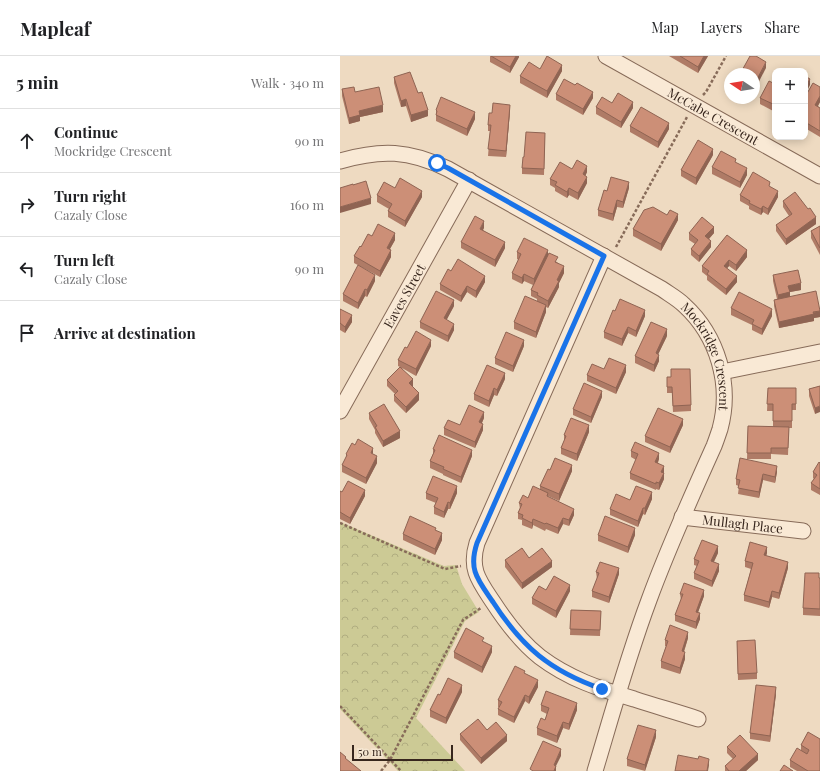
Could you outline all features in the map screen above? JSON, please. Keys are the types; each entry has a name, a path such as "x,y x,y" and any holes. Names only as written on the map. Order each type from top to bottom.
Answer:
{"street":[{"name":"McCabe Crescent","path":"606,56 820,176"},
{"name":"Mockridge Crescent","path":"340,161 366,154 385,153 416,156 437,163 662,288 684,305 703,326 715,348 722,372 725,390 724,409 720,428 714,446 664,559 648,601 595,771"},
{"name":"Eaves Street","path":"340,411 469,180"},
{"path":"607,258 477,543 473,562 475,572 491,600 520,639 554,667 585,683 698,719"},
{"path":"722,372 820,352"},
{"name":"Mullagh Place","path":"682,517 803,531"}],"path":[{"path":"607,258 694,105 706,92 726,56"},
{"path":"340,523 446,569 466,566 473,562"},
{"path":"381,771 390,760 463,620 491,600"},
{"path":"340,706 401,771"}],"green space":[{"path":"340,522 444,566 456,565 462,584 479,612 465,621 416,718 465,771 398,771 340,709"}],"building":[{"path":"491,56 516,56 510,67"},
{"path":"547,56 562,65 547,91 520,76 529,62 540,69"},
{"path":"680,56 704,56 698,67"},
{"path":"750,56 756,56 766,62 760,74 760,68 743,68"},
{"path":"410,72 418,93 422,92 428,110 411,115 406,99 401,101 394,77"},
{"path":"564,79 575,85 577,83 593,92 583,109 556,94"},
{"path":"769,81 772,82 772,104 760,98"},
{"path":"813,83 820,87 820,96 815,105 820,108 820,131 808,124 808,92"},
{"path":"354,87 355,92 379,87 383,105 359,111 360,115 349,118 342,89"},
{"path":"618,93 633,102 621,122 596,107 602,97 612,103"},
{"path":"441,97 475,112 467,129 436,115 436,110"},
{"path":"493,103 510,105 506,151 488,149 491,125 488,125 489,113 492,113"},
{"path":"641,107 669,123 658,142 630,126"},
{"path":"526,132 545,133 544,169 522,168"},
{"path":"698,140 713,149 696,178 681,170"},
{"path":"721,151 736,159 735,162 747,168 740,182 712,167"},
{"path":"577,160 587,166 583,174 587,177 578,193 569,188 567,192 555,185 557,182 550,179 560,162 572,169"},
{"path":"753,172 770,182 769,186 778,191 768,209 763,206 761,209 749,203 750,201 740,195"},
{"path":"611,177 629,182 623,202 617,200 613,214 598,210 604,190 607,191"},
{"path":"400,178 422,191 405,221 388,211 392,204 377,195 384,182 395,188"},
{"path":"366,181 371,198 340,207 340,188"},
{"path":"795,192 816,217 786,239 776,225 792,214 783,201"},
{"path":"653,207 667,215 670,210 678,214 661,244 633,229 644,210"},
{"path":"475,216 484,221 480,229 505,242 495,260 461,242"},
{"path":"702,217 714,227 705,236 711,241 699,256 691,249 698,240 689,233"},
{"path":"378,224 395,233 387,248 391,250 380,271 354,256 368,234 372,236"},
{"path":"820,226 820,248 811,231"},
{"path":"727,235 747,250 736,265 729,260 724,266 737,276 726,289 707,274 709,271 702,266"},
{"path":"524,238 548,250 534,279 524,274 522,278 512,273 521,254 517,252"},
{"path":"549,253 558,257 555,262 564,266 557,280 559,281 548,301 537,295 538,293 531,290"},
{"path":"458,259 485,276 476,291 467,286 461,296 440,284 448,269 451,271"},
{"path":"358,265 375,275 367,290 365,289 358,303 343,294"},
{"path":"798,270 801,283 788,286 790,292 778,295 773,275"},
{"path":"436,291 454,300 444,318 454,324 448,336 420,322"},
{"path":"816,291 820,311 813,312 814,314 779,322 774,300"},
{"path":"739,292 772,309 762,329 752,324 754,320 731,308"},
{"path":"525,296 546,305 536,332 514,322"},
{"path":"620,299 645,310 636,331 628,327 622,339 604,332 613,310 615,311"},
{"path":"340,309 352,315 345,327 340,323"},
{"path":"651,322 667,329 656,353 659,355 654,365 635,356"},
{"path":"416,331 431,340 416,369 398,360 405,347 407,348"},
{"path":"506,332 524,340 513,366 495,358"},
{"path":"609,358 626,365 616,388 587,375 592,364 604,369"},
{"path":"487,365 505,373 497,390 494,388 489,401 474,394"},
{"path":"400,367 413,379 409,383 419,393 406,407 394,395 398,391 387,380"},
{"path":"671,369 690,369 691,405 673,406 672,387 667,387 667,377 671,377"},
{"path":"584,383 602,391 591,417 573,409"},
{"path":"820,386 820,406 815,408 809,389"},
{"path":"768,388 796,388 796,404 792,404 792,421 773,421 773,404 767,404"},
{"path":"384,404 400,431 383,441 375,427 377,426 369,413"},
{"path":"469,405 484,412 479,422 483,424 475,442 444,428 448,420 460,425"},
{"path":"658,408 683,419 670,447 645,436"},
{"path":"571,418 589,425 577,454 561,448 566,436 564,435"},
{"path":"748,426 789,427 788,448 771,448 771,453 747,453"},
{"path":"439,435 472,450 461,477 430,461"},
{"path":"358,439 373,448 371,453 377,456 366,478 342,465 352,443 355,445"},
{"path":"635,442 659,453 655,462 664,466 661,472 664,473 659,483 656,482 656,484 630,473 638,454 631,451"},
{"path":"555,458 572,465 559,494 540,486 548,469 550,470"},
{"path":"740,458 777,466 775,477 763,474 759,492 738,488 740,480 736,479"},
{"path":"819,462 820,489 811,483 817,475 813,472"},
{"path":"433,476 457,486 450,503 448,502 444,512 434,507 438,498 426,493"},
{"path":"348,481 365,490 350,518 340,512 340,491 342,492"},
{"path":"533,486 548,493 547,496 574,509 569,520 563,518 558,528 533,519 532,523 522,518 523,515 518,513 522,504 519,503 523,495 528,498"},
{"path":"636,486 652,492 638,521 610,509 616,494 630,500"},
{"path":"410,516 436,528 435,530 442,533 435,549 403,534"},
{"path":"605,516 635,528 628,547 598,535"},
{"path":"702,540 718,546 711,561 719,564 712,581 694,573 699,561 694,559"},
{"path":"750,542 767,547 764,555 788,562 779,593 772,591 769,602 744,595 753,563 745,561"},
{"path":"522,548 529,558 542,548 552,561 522,583 505,560"},
{"path":"600,562 619,568 609,597 592,591 599,573 596,572"},
{"path":"805,573 819,573 820,609 803,608"},
{"path":"554,576 570,585 556,611 532,598 539,586 546,590"},
{"path":"684,583 704,590 696,612 700,613 696,622 675,615 683,594 680,594"},
{"path":"571,610 601,611 600,630 570,629"},
{"path":"670,625 688,632 682,651 685,652 680,668 661,661 668,641 665,640"},
{"path":"466,628 484,638 482,641 492,646 482,667 454,652"},
{"path":"755,640 757,673 738,674 737,641"},
{"path":"515,666 525,671 524,673 538,680 529,697 525,695 514,717 498,709 502,702 498,700"},
{"path":"448,678 462,685 446,718 430,710 438,694 440,695"},
{"path":"756,685 776,687 770,736 750,733"},
{"path":"546,691 577,703 569,724 563,722 557,736 537,728 541,718 545,720 549,708 541,705"},
{"path":"478,719 487,730 496,722 507,735 481,758 460,734"},
{"path":"638,725 656,730 645,765 627,759"},
{"path":"808,732 820,739 820,771 808,771 790,760 797,748 807,754 809,750 801,745"},
{"path":"740,735 758,754 739,771 729,771 725,766 736,756 727,747"},
{"path":"543,741 561,749 554,765 556,766 554,771 533,771 530,769"},
{"path":"340,752 346,757 345,758 361,771 340,771"},
{"path":"678,755 698,759 699,756 709,759 707,771 675,771"},
{"path":"784,765 793,771 780,771"}],"route":[{"path":"437,163 604,256 477,543 473,562 475,572 480,581 500,613 520,639 554,667 585,683 602,689"}]}
